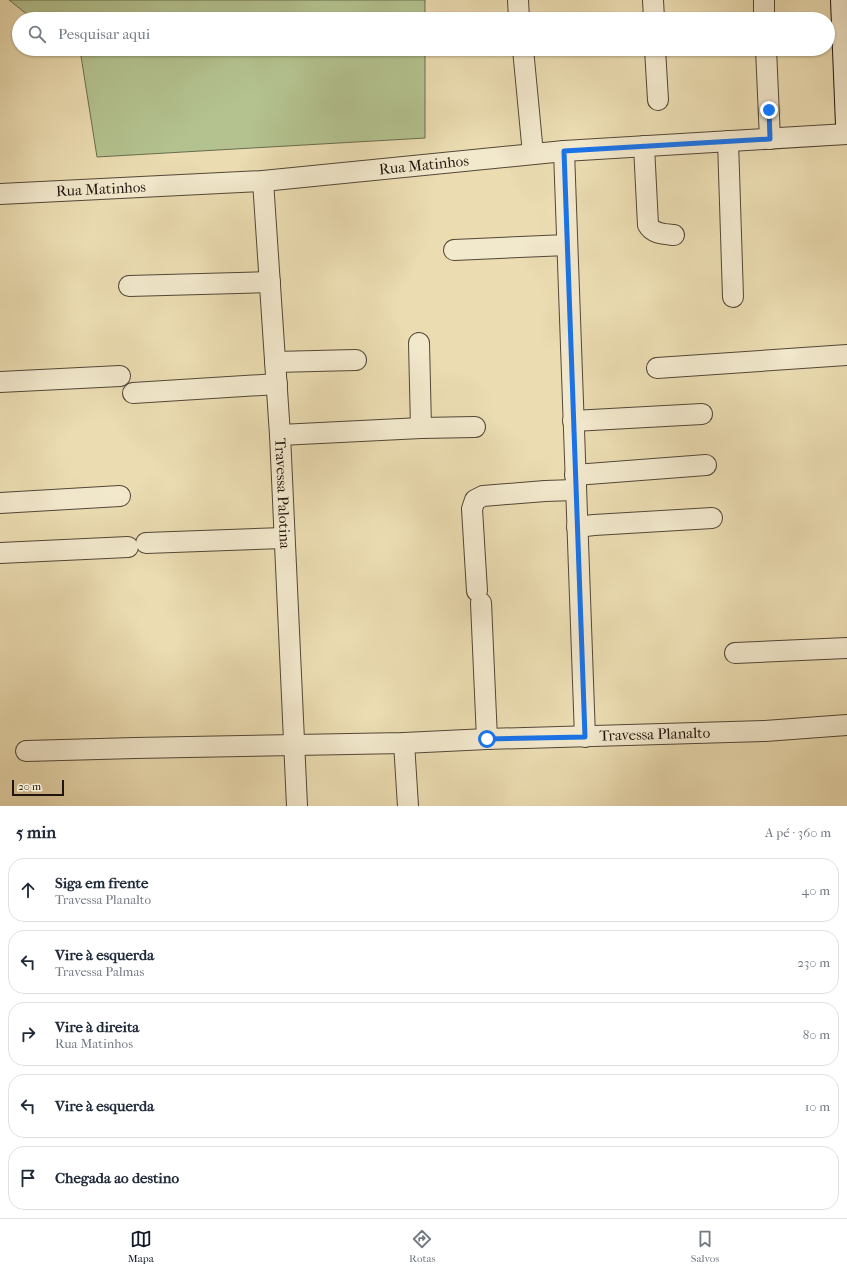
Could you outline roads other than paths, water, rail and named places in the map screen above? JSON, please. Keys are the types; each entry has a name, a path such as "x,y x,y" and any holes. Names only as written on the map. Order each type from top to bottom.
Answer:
{"street":[{"path":"518,0 519,12"},
{"path":"653,0 654,12"},
{"path":"764,0 764,12"},
{"path":"842,0 845,31 847,125"},
{"path":"524,56 534,154"},
{"path":"655,56 658,100"},
{"path":"766,56 770,139"},
{"name":"Rua Matinhos","path":"0,194 263,181 564,151 847,134"},
{"path":"728,141 733,297"},
{"path":"644,146 648,225 654,232 674,235"},
{"path":"564,151 585,737"},
{"name":"Travessa Palotina","path":"263,181 280,435 297,806"},
{"path":"454,250 567,245"},
{"path":"129,286 270,282"},
{"path":"419,343 421,428"},
{"path":"657,368 847,354"},
{"path":"275,362 356,360"},
{"path":"0,382 120,376"},
{"path":"133,392 277,384"},
{"path":"573,421 702,414"},
{"path":"280,435 421,428 475,427"},
{"path":"487,739 479,597 472,509 475,500 483,496 545,491 575,483 706,465"},
{"path":"0,503 120,496"},
{"path":"577,527 712,518"},
{"path":"0,553 284,538"},
{"path":"735,653 847,648"},
{"name":"Travessa Planalto","path":"26,751 404,743 487,739 765,731 847,725"},
{"path":"404,743 408,806"}]}
